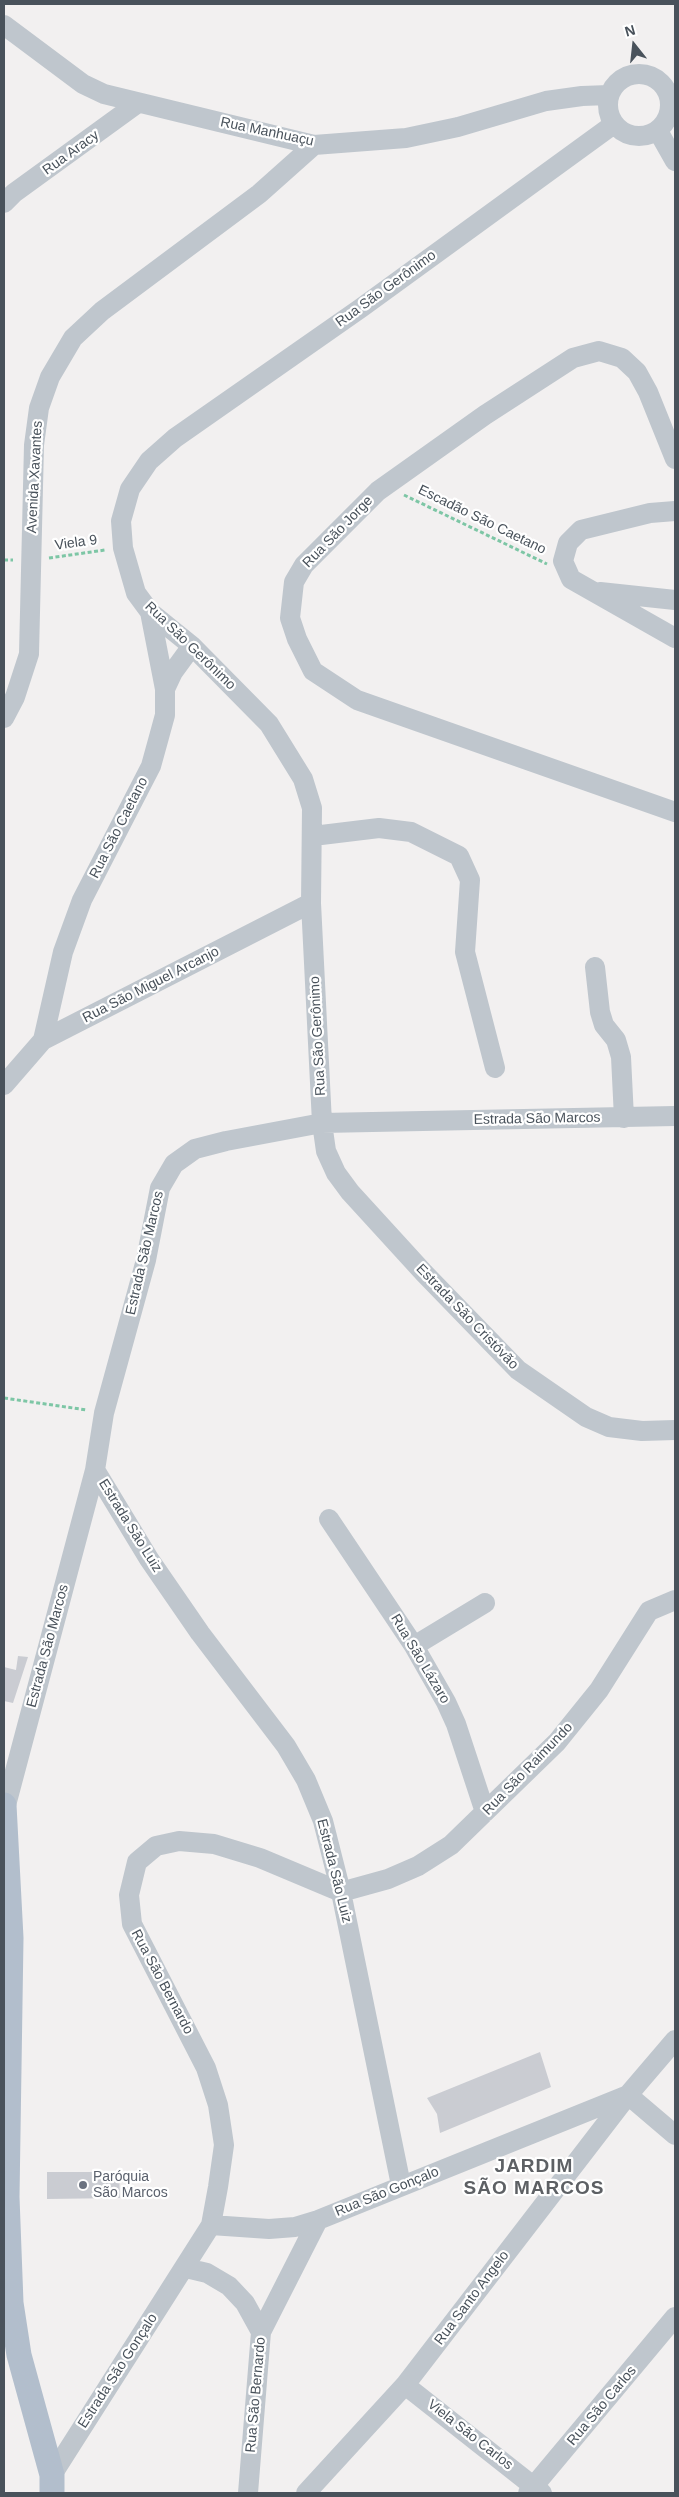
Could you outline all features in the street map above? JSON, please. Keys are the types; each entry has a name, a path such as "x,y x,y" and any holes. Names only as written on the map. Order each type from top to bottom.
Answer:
{"main road":[{"path":"4,1807 11,1938 5,2197 12,2311 19,2355 52,2484"}],"street":[{"name":"Rua Manhuaçu","path":"7,30 83,84 104,94 314,144 406,138 458,127 546,101 582,96 609,95"},
{"path":"632,74 653,76 672,92 670,113 665,123 649,135 629,135 614,124 607,107 609,95 614,86 632,74"},
{"name":"Rua Aracy","path":"4,203 14,193 138,103"},
{"name":"Rua São Gerônimo","path":"322,1123 311,903 312,808 303,780 290,755 269,724 192,646 150,612 136,593 123,548 121,521 130,489 149,461 175,438 361,308 614,124"},
{"path":"658,130 675,161"},
{"name":"Avenida Xavantes","path":"4,718 15,697 29,654 34,445 39,408 50,377 73,338 102,311 259,194 314,144"},
{"name":"Rua São Jorge","path":"675,459 638,372 622,358 599,351 573,358 485,414 385,486 304,565 294,582 290,618 297,639 313,671 357,700 675,812"},
{"path":"675,512 650,513 581,530 568,543 563,561 571,579 675,638"},
{"path":"593,591 675,600"},
{"name":"Rua São Caetano","path":"44,1040 63,952 82,900 151,766 165,714 165,688 150,612"},
{"path":"165,688 173,672 192,646"},
{"path":"313,836 379,828 411,832 459,856 470,880 465,952 494,1068"},
{"name":"Rua São Miguel Arcanjo","path":"4,1085 44,1040 311,903"},
{"path":"595,967 600,1012 604,1025 616,1040 621,1057 624,1118"},
{"name":"Estrada São Marcos","path":"4,1807 95,1470 104,1413 146,1260 160,1188 174,1164 195,1149 226,1141 322,1123 675,1116"},
{"name":"Estrada São Cristóvão","path":"322,1123 326,1150 336,1173 350,1192 518,1370 586,1417 609,1427 642,1432 675,1430"},
{"name":"Estrada São Luiz","path":"95,1470 149,1559 200,1633 286,1746 306,1780 324,1821 341,1892 402,2185"},
{"name":"Rua São Lázaro","path":"329,1519 414,1646 446,1702 456,1724 485,1812"},
{"name":"Rua São Raimundo","path":"341,1892 388,1879 418,1866 451,1845 558,1742 599,1690 649,1611 675,1600"},
{"path":"414,1646 484,1603"},
{"name":"Rua São Bernardo","path":"211,2225 224,2145 218,2105 206,2068 132,1924 129,1895 138,1862 156,1846 179,1841 214,1844 260,1858 341,1892"},
{"name":"Rua São Gonçalo","path":"211,2225 269,2229 295,2227 318,2220 628,2095 675,2040"},
{"path":"628,2095 675,2135"},
{"name":"Rua Santo Angelo","path":"306,2493 406,2385 628,2095"},
{"name":"Rua São Bernardo","path":"248,2493 261,2332 318,2220"},
{"name":"Estrada São Gonçalo","path":"52,2484 110,2381 186,2268 211,2225"},
{"path":"186,2268 207,2273 229,2286 244,2304 261,2332"},
{"name":"Rua São Carlos","path":"534,2491 675,2317"},
{"name":"Viela São Carlos","path":"406,2385 534,2491"}],"path":[{"name":"Escadão São Caetano","path":"385,486 570,576"},
{"name":"Viela 9","path":"31,560 123,548"},
{"path":"4,1398 104,1413"}],"building":[{"path":"18,1656 28,1657 13,1703 4,1701 4,1667 16,1670"},
{"path":"540,2052 551,2087 440,2133 437,2114 427,2098"},
{"name":"Paróquia São Marcos","path":"47,2172 119,2172 120,2198 47,2199"}],"place":[{"name":"Paróquia São Marcos","path":"83,2185"}],"district":[{"name":"JARDIM SÃO MARCOS","path":"534,2178"}]}
